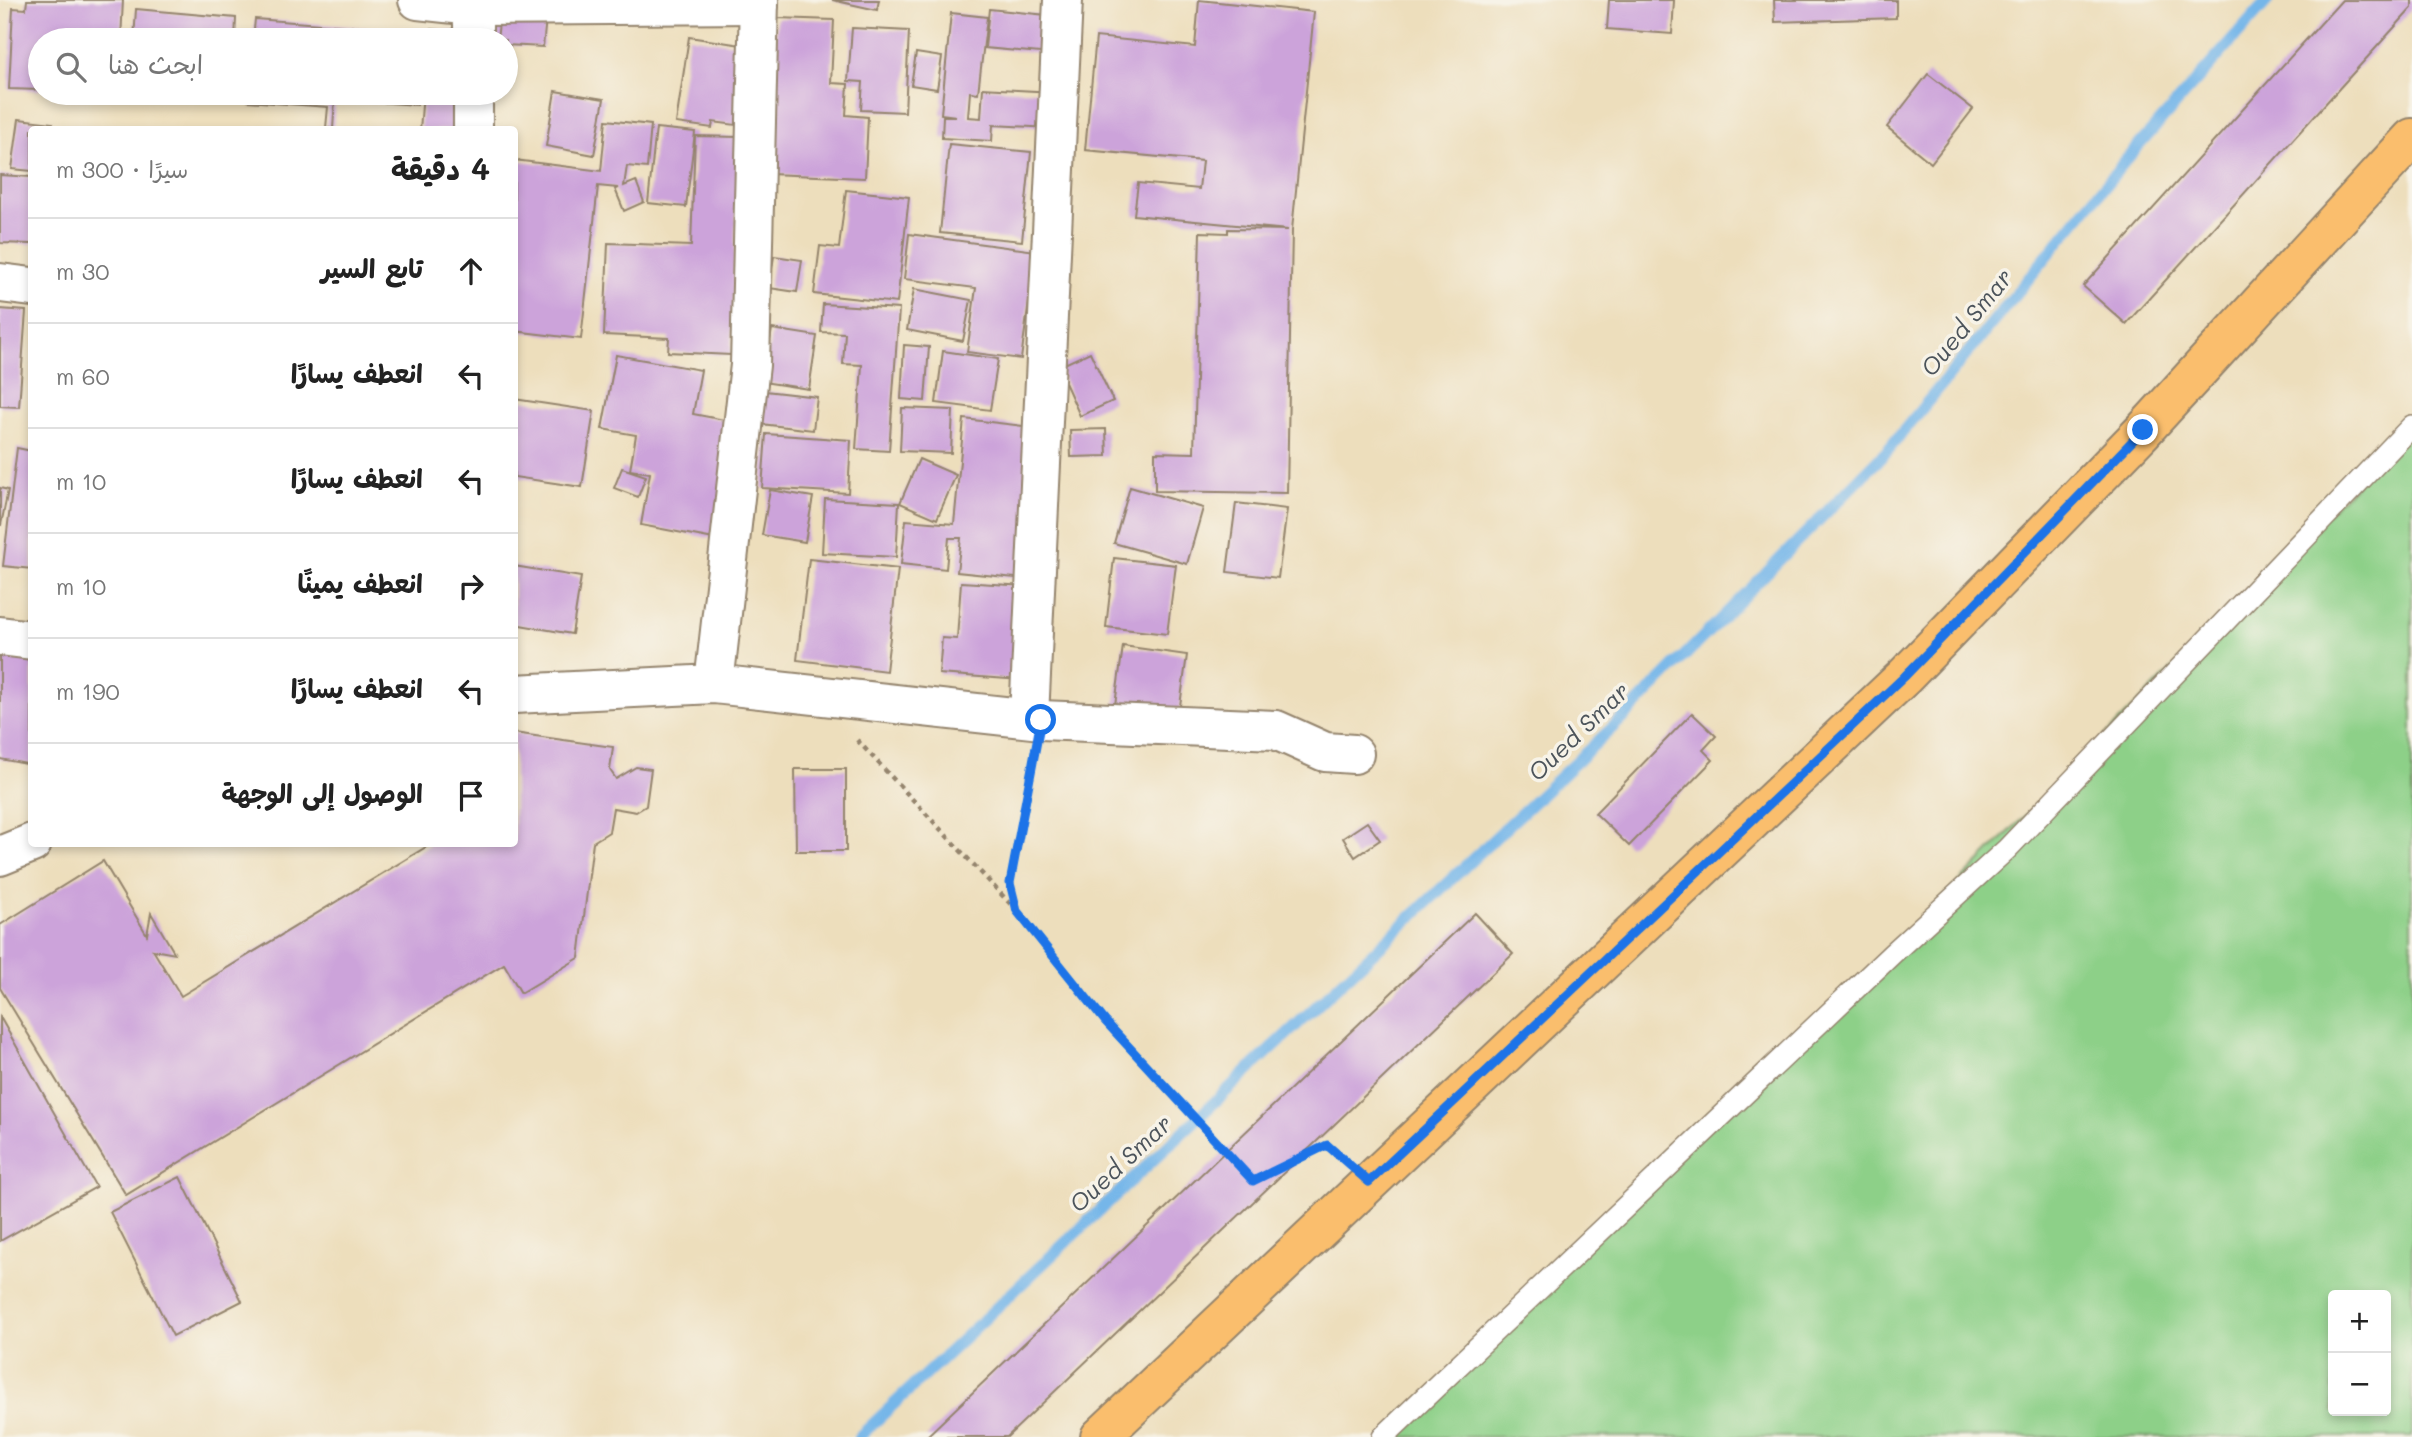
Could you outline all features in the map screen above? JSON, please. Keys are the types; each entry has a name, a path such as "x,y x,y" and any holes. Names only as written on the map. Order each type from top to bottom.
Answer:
{"main road":[{"path":"1100,1437 1904,677 2143,430 2412,138"}],"street":[{"path":"418,0 473,16 759,2 750,365 714,684"},
{"path":"1035,718 1063,0"},
{"path":"473,105 473,126"},
{"path":"0,283 28,286"},
{"path":"0,636 28,640"},
{"path":"518,694 714,684 816,697 1035,718 1276,730 1325,752 1354,754"},
{"path":"0,856 28,845"}],"lane":[{"path":"1383,1437 1892,953 2007,849 2412,426"}],"path":[{"path":"816,697 1017,911 1105,1021 1253,1181 1327,1145 1369,1182"},
{"path":"1017,911 1010,883 1035,718"}],"green space":[{"path":"2412,429 2412,1437 1384,1437 1893,948"}],"building":[{"path":"27,0 123,0 122,28 28,28 28,90 9,89 13,8 26,9"},
{"path":"832,0 879,0 877,10"},
{"path":"1199,0 1314,12 1292,230 1287,493 1155,491 1155,452 1194,453 1200,232 1228,233 1228,229 1288,230 1134,215 1138,183 1199,189 1202,161 1085,150 1096,37 1195,47"},
{"path":"1609,0 1674,0 1672,34 1607,29"},
{"path":"1774,0 1896,0 1896,18 1775,22"},
{"path":"2342,0 2412,0 2412,8 2126,324 2083,286"},
{"path":"136,9 236,18 236,28 135,28"},
{"path":"989,9 1056,16 1051,54 985,48"},
{"path":"951,13 987,17 978,93 970,92 968,117 981,118 983,88 1054,92 1052,128 993,125 992,141 942,138 943,116 956,116 941,114"},
{"path":"500,14 546,18 543,47 518,46 518,28 498,28"},
{"path":"777,18 834,20 831,83 848,84 846,115 868,117 865,178 770,174"},
{"path":"255,19 371,28 254,28"},
{"path":"852,28 909,31 905,112 861,110 863,82 848,81"},
{"path":"689,37 748,46 736,125 713,122 712,128 676,123"},
{"path":"916,53 942,57 937,89 911,85"},
{"path":"1928,74 1973,109 1931,163 1887,127"},
{"path":"555,91 604,99 594,155 546,146"},
{"path":"301,105 335,105 333,126 326,126 328,107"},
{"path":"422,105 460,105 458,126 420,126"},
{"path":"19,119 53,123 53,126 28,126 28,171 12,169"},
{"path":"606,120 651,125 647,168 627,166 624,186 636,181 644,202 624,211 615,189 618,188 598,186 581,339 518,331 518,161 601,171"},
{"path":"656,128 695,132 686,207 648,203"},
{"path":"695,136 739,137 731,355 668,352 669,338 604,335 608,243 691,246"},
{"path":"949,144 1031,152 1022,241 940,233"},
{"path":"0,175 28,177 28,244 0,243"},
{"path":"846,190 909,197 897,303 814,294 820,246 839,248"},
{"path":"909,234 1036,251 1021,359 967,352 976,288 904,279"},
{"path":"774,256 802,260 797,292 769,288"},
{"path":"914,289 971,300 963,341 907,330"},
{"path":"823,304 899,309 889,451 856,449 862,365 843,364 845,333 821,332"},
{"path":"0,309 26,311 19,407 0,406"},
{"path":"772,329 817,336 809,389 763,382"},
{"path":"904,345 929,347 925,401 901,399"},
{"path":"943,351 998,359 990,410 936,403"},
{"path":"1090,352 1113,401 1080,416 1058,367"},
{"path":"616,355 701,370 693,414 735,422 714,539 641,525 650,473 630,470 636,435 602,429"},
{"path":"765,391 817,397 813,430 761,424"},
{"path":"518,400 594,411 582,487 518,478"},
{"path":"902,408 953,410 951,453 900,451"},
{"path":"964,419 1040,428 1025,579 957,572 961,538 949,538 946,569 901,564 906,520 954,524"},
{"path":"1106,429 1107,456 1071,457 1070,430"},
{"path":"766,434 851,440 848,493 762,488"},
{"path":"17,448 28,450 28,569 3,566"},
{"path":"919,459 956,475 937,519 900,503"},
{"path":"622,468 646,476 638,497 614,488"},
{"path":"1130,487 1203,508 1187,564 1114,543"},
{"path":"0,488 8,490 1,525 0,525"},
{"path":"770,490 813,497 805,542 762,535"},
{"path":"825,499 899,503 896,557 822,553"},
{"path":"1236,503 1287,509 1278,578 1227,572"},
{"path":"1114,558 1176,565 1167,634 1106,627"},
{"path":"809,559 898,569 886,671 797,660"},
{"path":"518,567 581,577 572,634 518,625"},
{"path":"961,582 1028,586 1021,680 939,674 942,638 957,639"},
{"path":"1123,646 1187,655 1179,713 1115,705"},
{"path":"0,650 28,655 28,764 0,759"},
{"path":"1692,713 1716,736 1703,750 1713,760 1629,846 1595,813"},
{"path":"518,734 613,747 610,770 616,779 636,767 651,769 646,806 636,812 613,808 609,832 593,842 579,958 521,993 504,964 126,1195 0,988 0,925 103,861 147,935 151,913 175,954 153,950 181,996 426,847 518,847"},
{"path":"795,769 846,769 846,851 796,851"},
{"path":"1367,822 1380,840 1355,857 1343,838"},
{"path":"1475,913 1513,954 1007,1437 926,1437"},
{"path":"0,1017 96,1187 0,1241"},
{"path":"180,1177 242,1301 173,1336 110,1212"}],"waterway":[{"name":"Oued Smar","path":"859,1437 1629,712 1888,450 2125,161 2268,0"}],"route":[{"path":"1041,720 1010,883 1017,911 1105,1021 1253,1181 1327,1145 1369,1182 1904,677 2143,430"}]}
